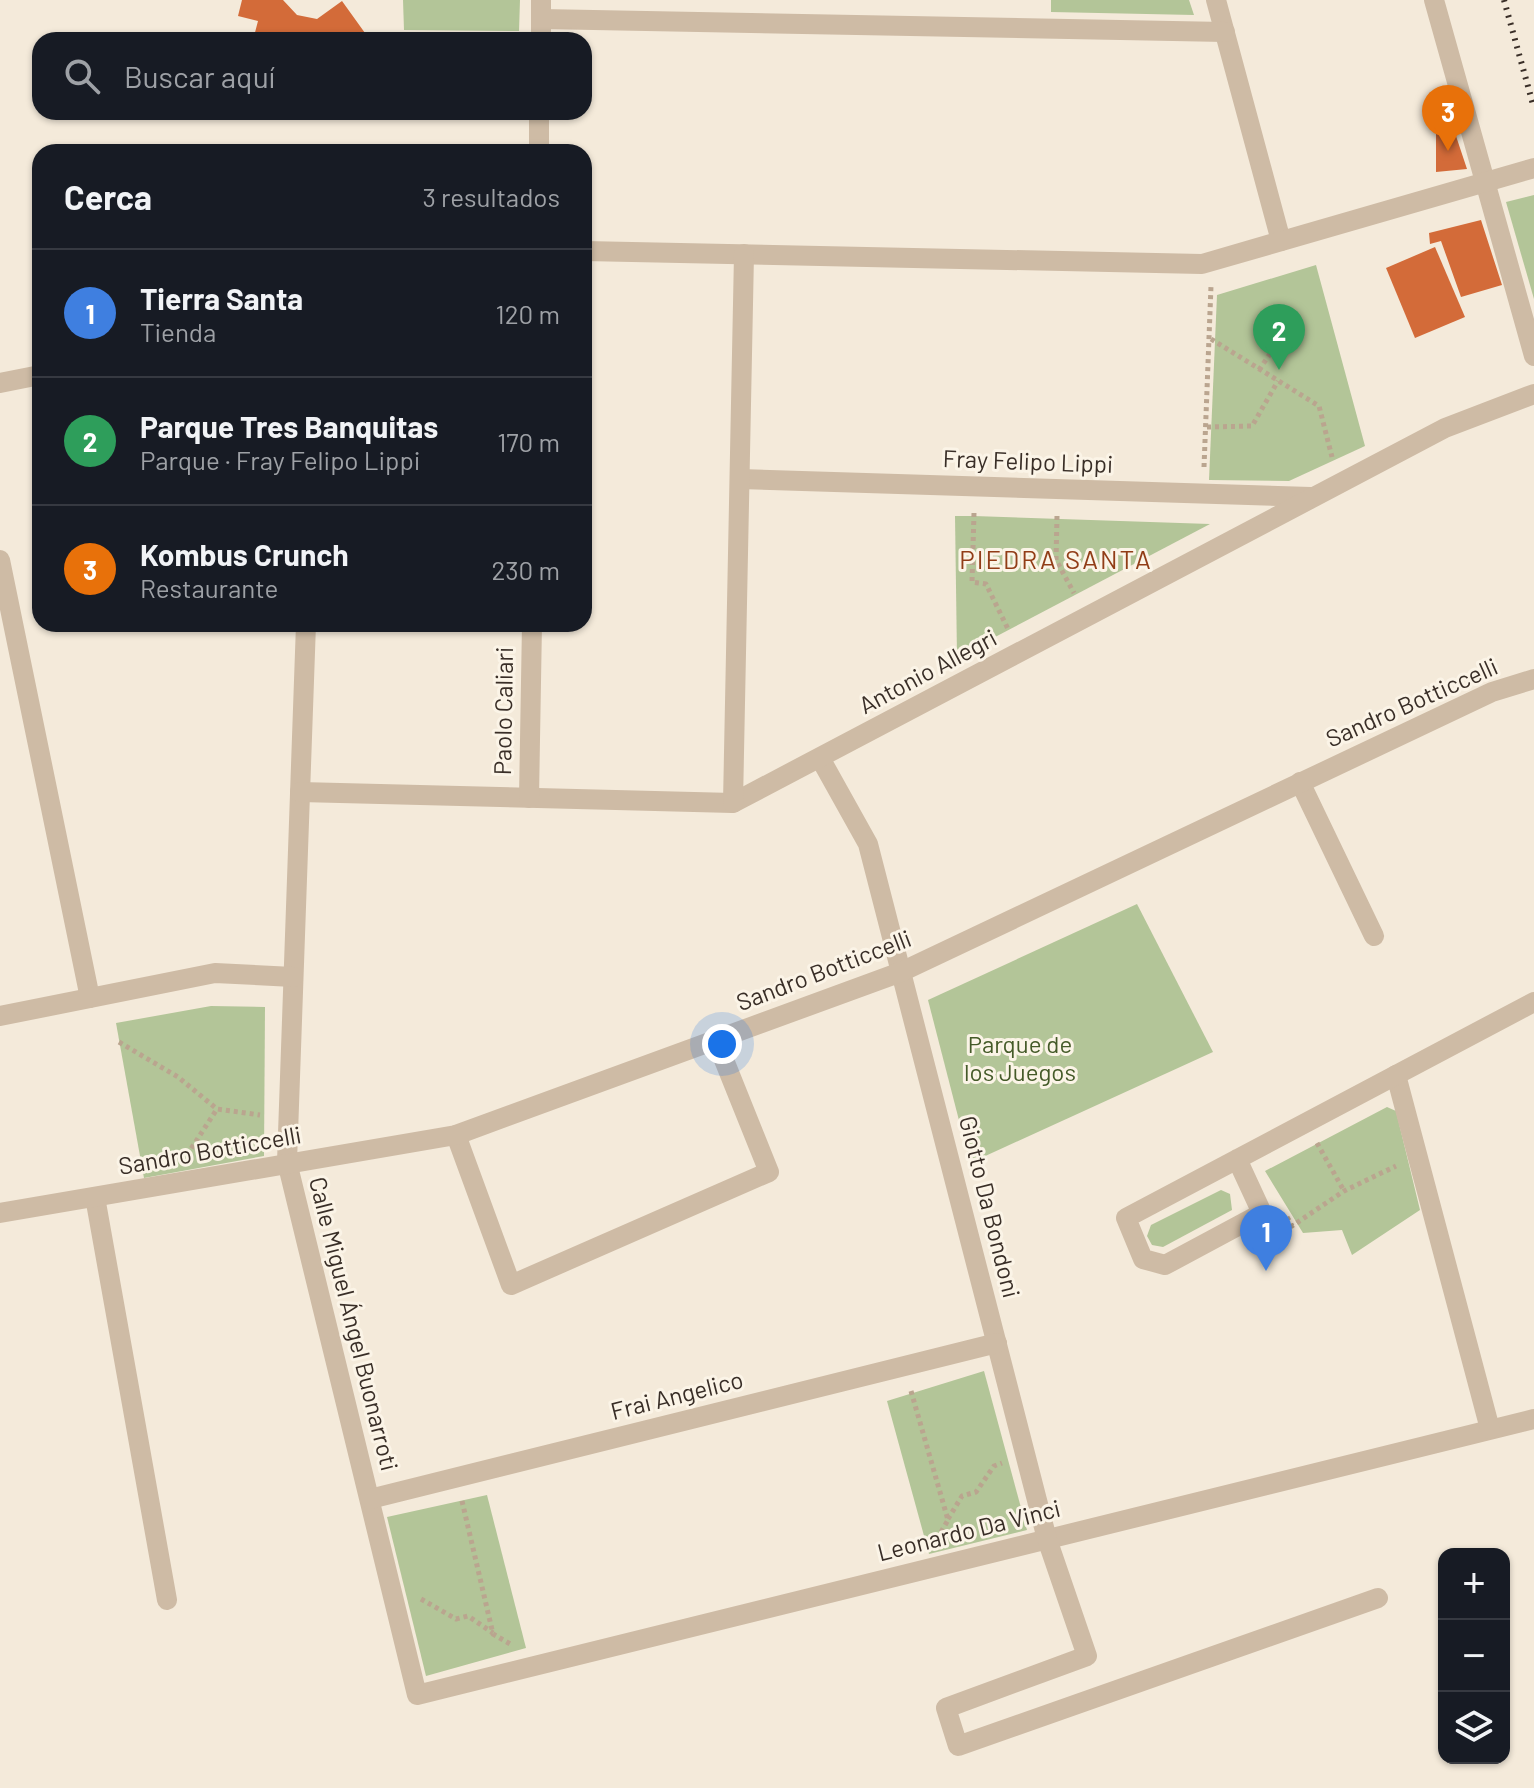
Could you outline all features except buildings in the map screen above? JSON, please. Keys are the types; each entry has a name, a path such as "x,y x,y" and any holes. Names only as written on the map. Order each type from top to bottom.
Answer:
{"street":[{"path":"1216,0 1281,241"},
{"path":"1434,0 1534,356"},
{"path":"541,20 1225,32"},
{"path":"539,120 539,144"},
{"path":"592,251 1202,264 1534,168"},
{"path":"733,803 744,254"},
{"path":"0,383 32,377"},
{"name":"Antonio Allegri","path":"300,792 733,803 1445,428 1534,394"},
{"name":"Fray Felipo Lippi","path":"740,479 1314,498"},
{"path":"0,560 90,998"},
{"name":"Calle Miguel Ángel Buonarroti","path":"306,632 287,1164 417,1695"},
{"name":"Paolo Caliari","path":"529,798 532,632"},
{"name":"Sandro Botticcelli","path":"0,1213 456,1135 901,972 1492,692 1534,679"},
{"name":"Giotto Da Bondoni","path":"820,758 868,844 1047,1539 1087,1656 946,1708 958,1746 1378,1598"},
{"path":"1300,782 1374,936"},
{"path":"0,1016 215,973 293,977"},
{"path":"1237,1159 1262,1213 1165,1265 1143,1259 1126,1218 1237,1159 1534,1002"},
{"path":"456,1135 511,1285 769,1172 716,1040"},
{"path":"1396,1075 1490,1429"},
{"path":"95,1197 167,1600"},
{"name":"Frai Angelico","path":"370,1499 997,1343"},
{"name":"Leonardo Da Vinci","path":"417,1695 1534,1419"}],"path":[{"path":"1195,284 1211,284 1203,494"},
{"path":"1259,370 1274,348 1268,334 1287,309"},
{"path":"1211,339 1319,406 1332,458 1319,464"},
{"path":"1207,427 1252,426 1278,381"},
{"path":"974,507 972,582 986,584 1010,634"},
{"path":"1058,508 1056,560 1077,597 1064,604"},
{"path":"119,1042 178,1077 217,1109 260,1115"},
{"path":"185,1159 217,1109"},
{"path":"1303,1149 1330,1135"},
{"path":"1317,1142 1344,1191"},
{"path":"1284,1212 1292,1226 1344,1191 1398,1166"},
{"path":"925,1384 910,1388 948,1520"},
{"path":"934,1544 962,1496 976,1492 994,1466 1011,1459"},
{"path":"448,1499 461,1496 493,1634"},
{"path":"415,1595 456,1619 468,1616 521,1651"}],"green space":[{"path":"403,0 520,0 519,31 404,30"},
{"path":"1051,0 1189,0 1194,15 1051,12"},
{"path":"1534,195 1534,299 1506,202"},
{"path":"1316,265 1365,446 1289,481 1209,480 1217,295"},
{"path":"955,516 974,516 1210,524 957,657"},
{"name":"Parque de los Juegos","path":"1137,904 1213,1052 970,1163 928,1000"},
{"path":"211,1006 265,1007 264,1156 144,1178 116,1023"},
{"path":"1387,1107 1396,1111 1420,1210 1352,1255 1342,1230 1303,1233 1265,1171"},
{"path":"1221,1190 1230,1194 1232,1210 1163,1247 1152,1245 1147,1236 1151,1225"},
{"path":"984,1371 1027,1530 929,1554 887,1401"},
{"path":"487,1495 526,1648 426,1676 387,1517"}],"railway":[{"path":"1504,0 1534,108"}],"place":[{"name":"Kombus Crunch","path":"1448,151"},
{"name":"Parque Tres Banquitas","path":"1279,370"},
{"name":"Tierra Santa","path":"1266,1271"}],"district":[{"name":"PIEDRA SANTA","path":"1056,560"}]}
